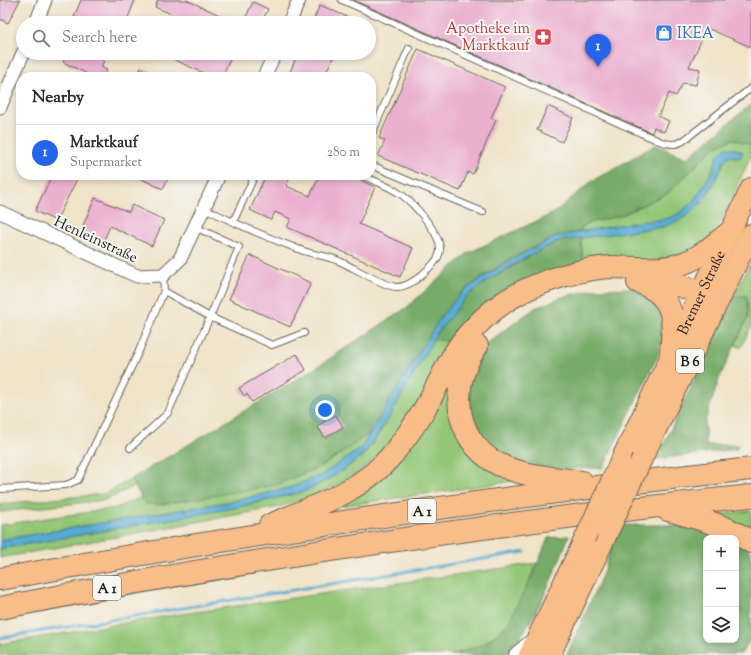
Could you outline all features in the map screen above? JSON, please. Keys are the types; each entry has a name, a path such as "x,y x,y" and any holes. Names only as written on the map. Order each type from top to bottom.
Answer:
{"highway":[{"path":"240,538 338,496 369,478 392,455 423,412 462,343 476,325 514,296 543,282 573,274 610,267 664,268 684,263 697,257 729,233"},
{"path":"664,268 709,291"},
{"path":"605,485 521,472 497,463 477,448 468,435 462,418 459,395 462,371 469,357 489,331 503,318 528,301 560,289 589,282 617,279 653,278 709,291"},
{"path":"617,279 637,281 664,297 673,320 670,360"},
{"name":"A 1","path":"0,579 354,520 605,485 751,469"},
{"name":"A 1","path":"0,608 349,548 655,506 751,496"},
{"path":"655,506 722,526 736,532 751,542"}],"main road":[{"name":"Bremer Straße","path":"544,651 607,534 642,459 709,291 729,233 751,188"},
{"name":"Bremer Straße","path":"544,651 585,538 670,360 709,291 751,234"}],"street":[{"path":"39,16 45,0"},
{"path":"292,16 299,0"},
{"path":"0,107 20,60"},
{"path":"266,72 272,60"},
{"path":"163,275 180,259 217,180"},
{"name":"Henleinstraße","path":"0,212 137,276 163,275"},
{"path":"516,655 544,651"}],"lane":[{"path":"342,0 652,138 670,144 678,144 684,141 751,88"},
{"path":"376,124 409,48"},
{"path":"376,167 483,212"},
{"path":"233,222 253,180"},
{"path":"204,208 257,234 320,257 337,260 358,269 385,284 396,287 406,285 429,269 438,258 440,248 436,237 426,220 403,196 385,185 373,180"},
{"path":"130,448 168,413 239,247 195,227"},
{"path":"0,489 66,485 78,480 139,351 155,313 164,291 163,275"},
{"path":"164,291 210,317 272,345 304,333"}],"green space":[{"path":"751,104 751,145 733,139 716,146 668,193 622,215 589,223 581,228 581,231 549,241 519,255 490,272 463,291 370,433 324,465 276,485 158,505 145,504 131,479 314,369 406,308 468,253 554,213 592,181 655,145 687,158"},
{"path":"733,139 751,145 751,156 717,229 707,241 669,260 583,263 581,238 663,227 705,201 725,160 729,156 737,157 742,151 735,148 718,155 710,174 694,200 679,213 670,218 581,231 581,228 589,223 622,215 668,193 716,146"},
{"path":"581,238 583,263 454,342 432,339 467,296 483,284 545,247 559,241"},
{"path":"751,261 751,326 741,348 735,345 748,317 747,296 734,296"},
{"path":"631,288 659,304 666,323 657,357 603,468 537,470 505,460 474,432 465,388 487,343 535,308 565,296 596,289"},
{"path":"734,296 747,296 748,317 719,379 705,422 706,445 738,445 737,449 657,459"},
{"path":"432,339 454,342 412,413 373,460 340,484 309,497 279,507 0,558 0,549 234,508 303,492 320,484 344,470 364,454 376,439"},
{"path":"453,369 522,480 341,506"},
{"path":"370,433 361,448 322,475 292,487 233,501 0,540 0,525 116,508 142,497 145,504 324,465"},
{"path":"131,479 135,486 105,500 0,512 0,504 105,494"},
{"path":"751,511 751,531 712,515"},
{"path":"621,525 662,525 689,527 703,529 721,535 703,535 703,643 739,643 739,544 748,549 751,554 751,638 741,654 567,655 604,571 611,546"},
{"path":"569,536 543,598 527,628 506,655 453,655 484,644 508,624 538,563 548,538"},
{"path":"538,563 508,624 484,644 453,655 0,655 0,644 167,616"}],"water":[{"path":"726,147 743,152 740,158 729,156 725,160 702,201 695,209 676,222 663,227 559,241 519,261 467,296 437,333 389,418 364,454 344,470 320,484 303,492 234,508 0,549 0,540 233,501 292,487 322,475 361,448 442,315 463,291 512,259 558,236 624,224 670,218 680,213 694,201 713,171 718,155"}],"building":[{"path":"0,0 20,0 8,23 0,19"},
{"path":"81,0 135,0 129,16 74,16"},
{"path":"158,0 187,0 222,16 176,16 155,7"},
{"path":"353,0 751,0 751,47 707,28 689,67 700,69 696,85 683,83 676,96 669,93 658,116 669,121 664,132 654,127 652,133"},
{"path":"253,2 268,9 264,16 246,16"},
{"path":"320,5 345,16 315,16"},
{"path":"418,49 505,87 491,118 496,120 473,174 468,172 460,191 378,156 385,141 379,138"},
{"path":"64,60 102,60 104,61 101,67 107,70 106,72 84,72 63,62"},
{"path":"175,60 230,60 224,72 201,72"},
{"path":"295,60 332,60 326,72 290,72"},
{"path":"141,68 150,72 139,72"},
{"path":"548,106 573,118 562,142 537,130"},
{"path":"50,180 76,180 56,221 35,211"},
{"path":"144,180 167,180 163,189"},
{"path":"264,180 289,180 286,186 310,196 318,180 359,180 375,187 359,224 413,248 400,277 287,227 291,219 275,212 271,220 250,210"},
{"path":"95,198 129,212 132,205 164,220 152,246 110,226 104,240 81,230"},
{"path":"250,255 311,283 290,327 229,299"},
{"path":"297,354 306,370 252,402 247,394 244,396 239,388"},
{"path":"336,415 343,427 325,438 317,426"}],"waterway":[{"path":"0,638 525,552"}],"place":[{"name":"IKEA","path":"664,33"},
{"name":"Apotheke im Marktkauf","path":"543,37"},
{"name":"Marktkauf","path":"598,67"}]}
